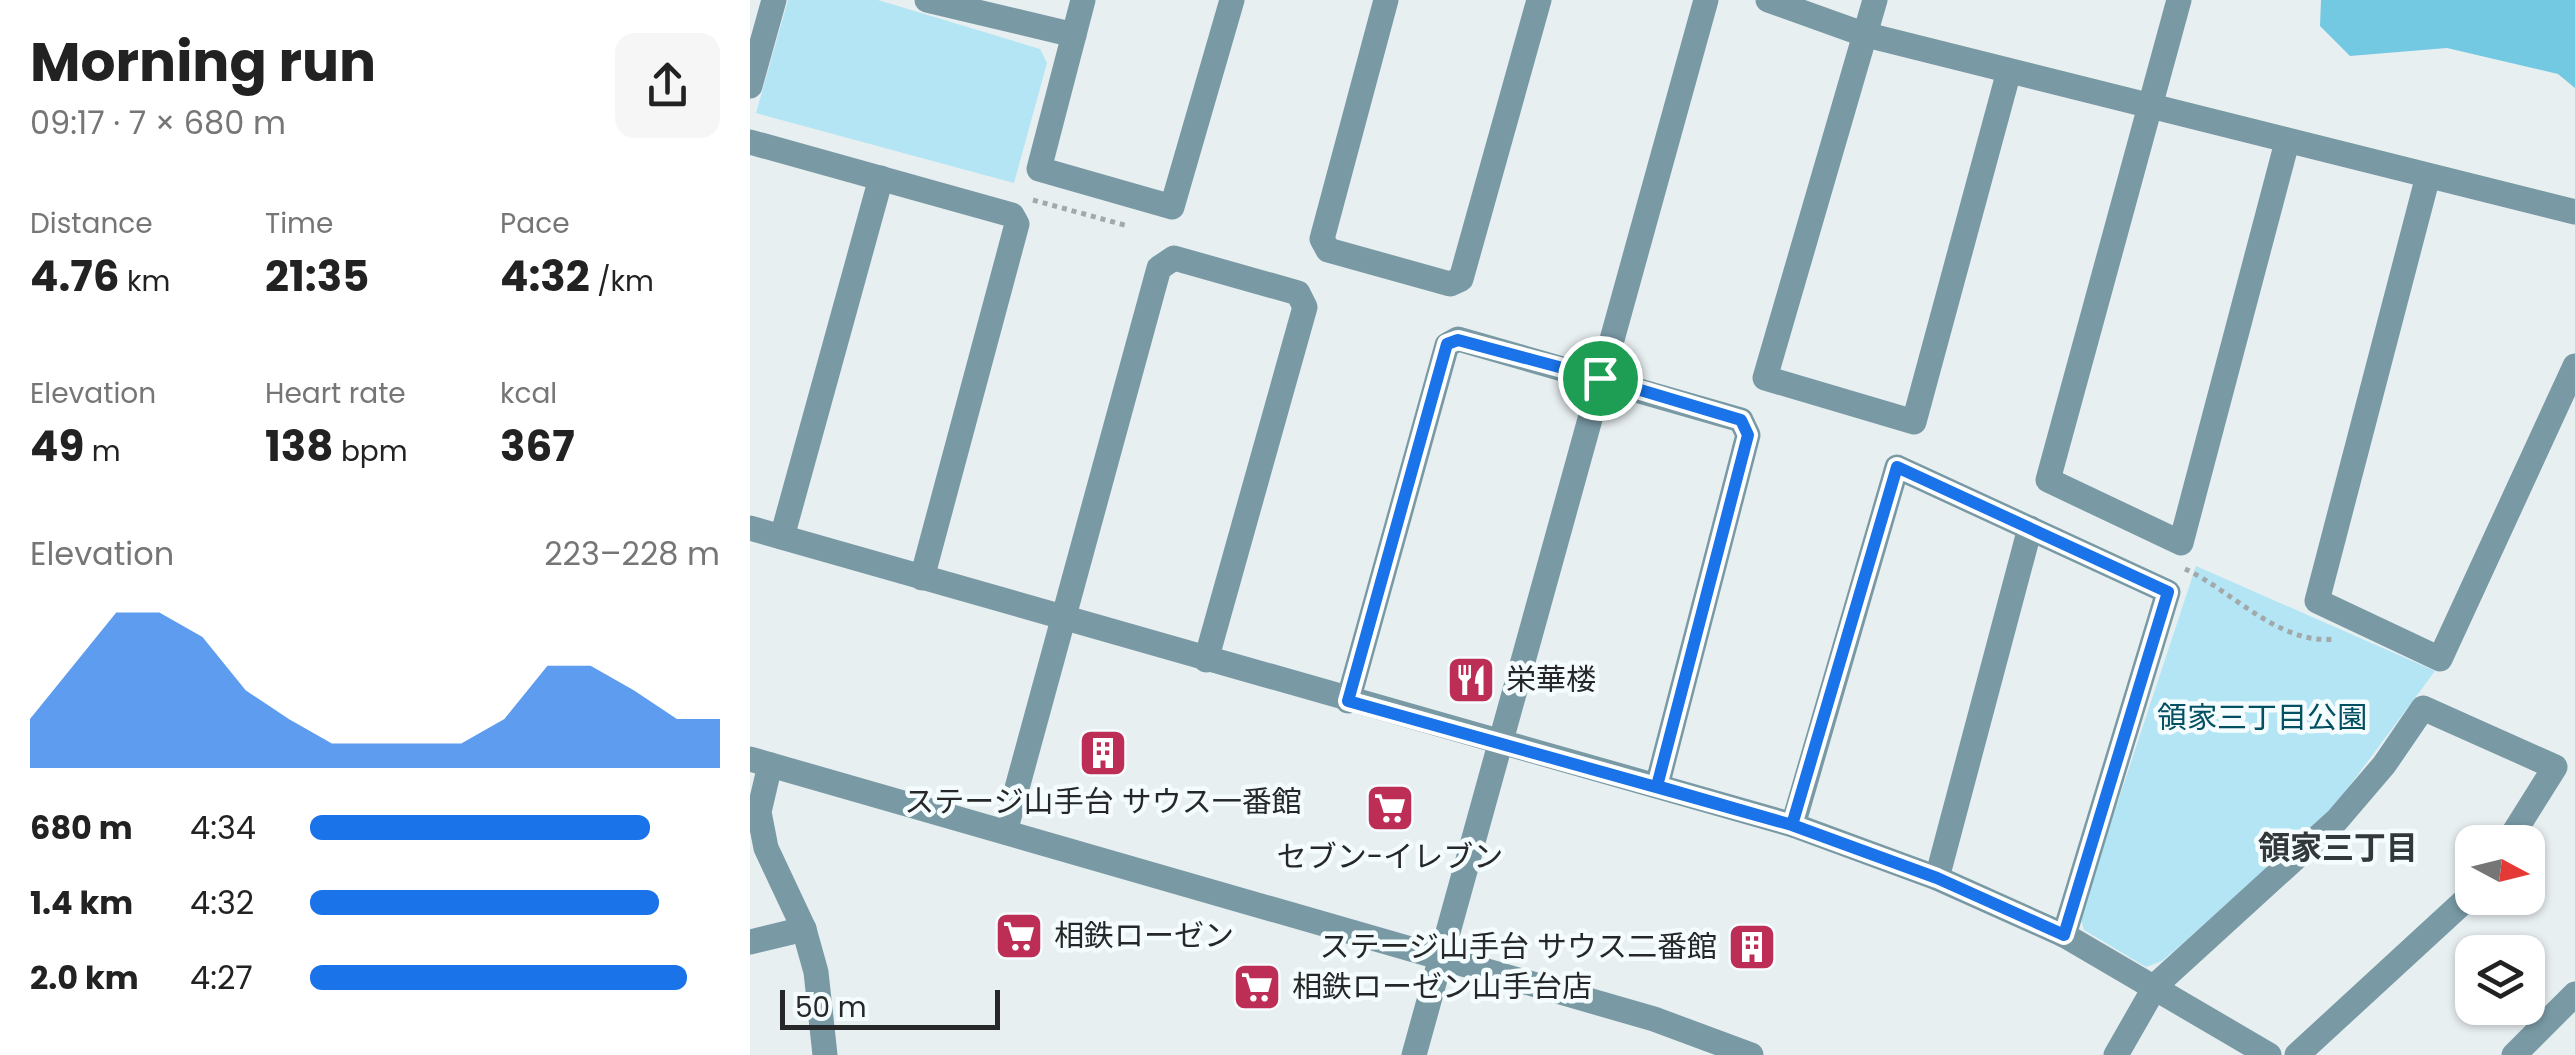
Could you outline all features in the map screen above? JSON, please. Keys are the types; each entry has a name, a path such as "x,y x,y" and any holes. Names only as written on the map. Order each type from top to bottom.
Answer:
{"street":[{"path":"750,86 774,0"},
{"path":"926,0 1074,36"},
{"path":"1083,0 1039,169 1172,207 1232,0"},
{"path":"1386,0 1322,239 1328,250 1450,284 1460,279 1538,0"},
{"path":"1414,1055 1706,0"},
{"path":"1768,0 1863,34 2575,212"},
{"path":"1876,0 1765,378 1914,422 2009,71"},
{"path":"2179,0 2048,480 2181,543 2287,142"},
{"path":"750,142 1012,215 1017,224 922,578"},
{"path":"2428,176 2317,602 2440,660 2575,366"},
{"path":"782,537 881,178"},
{"path":"1005,832 1160,268 1174,258 1298,293 1305,307 1206,660"},
{"path":"1348,701 1447,344 1458,340 1600,378 1741,420 1748,435 1657,786"},
{"path":"1792,825 1897,467 2168,592 2064,935"},
{"path":"750,528 1502,746 1792,825 1937,878 2064,935 2156,985 2269,1055"},
{"path":"1937,878 2030,528"},
{"path":"2116,1055 2156,985 2338,820 2423,708 2555,767 2519,825"},
{"path":"825,1055 816,972 804,928 766,848 759,812 760,762 1654,1019 1751,1055"},
{"path":"2297,1055 2455,910"},
{"path":"750,942 804,928"},
{"path":"2514,1055 2575,994"}],"green space":[{"path":"788,0 878,0 1040,49 1047,63 1014,183 756,113"},
{"name":"領家三丁目公園","path":"2196,566 2435,671 2333,808 2182,944 2162,961 2146,967 2084,930 2080,916"}],"shaded area":[{"path":"2321,0 2575,0 2575,88 2558,74 2447,48 2350,56 2320,26"}],"place":[{"name":"栄華楼","path":"1471,680"},
{"name":"ステージ山手台 サウス一番館","path":"1103,753"},
{"name":"セブン-イレブン","path":"1390,808"},
{"name":"相鉄ローゼン","path":"1019,936"},
{"name":"ステージ山手台 サウス二番館","path":"1752,947"},
{"name":"相鉄ローゼン山手台店","path":"1257,987"}],"district":[{"name":"領家三丁目","path":"2338,848"}],"route":[{"path":"1600,378 1458,340 1447,344 1348,701 1792,825 1937,878 2064,935 2168,592 1897,467 1792,825 1657,786 1748,435 1741,420 1600,378"}]}
